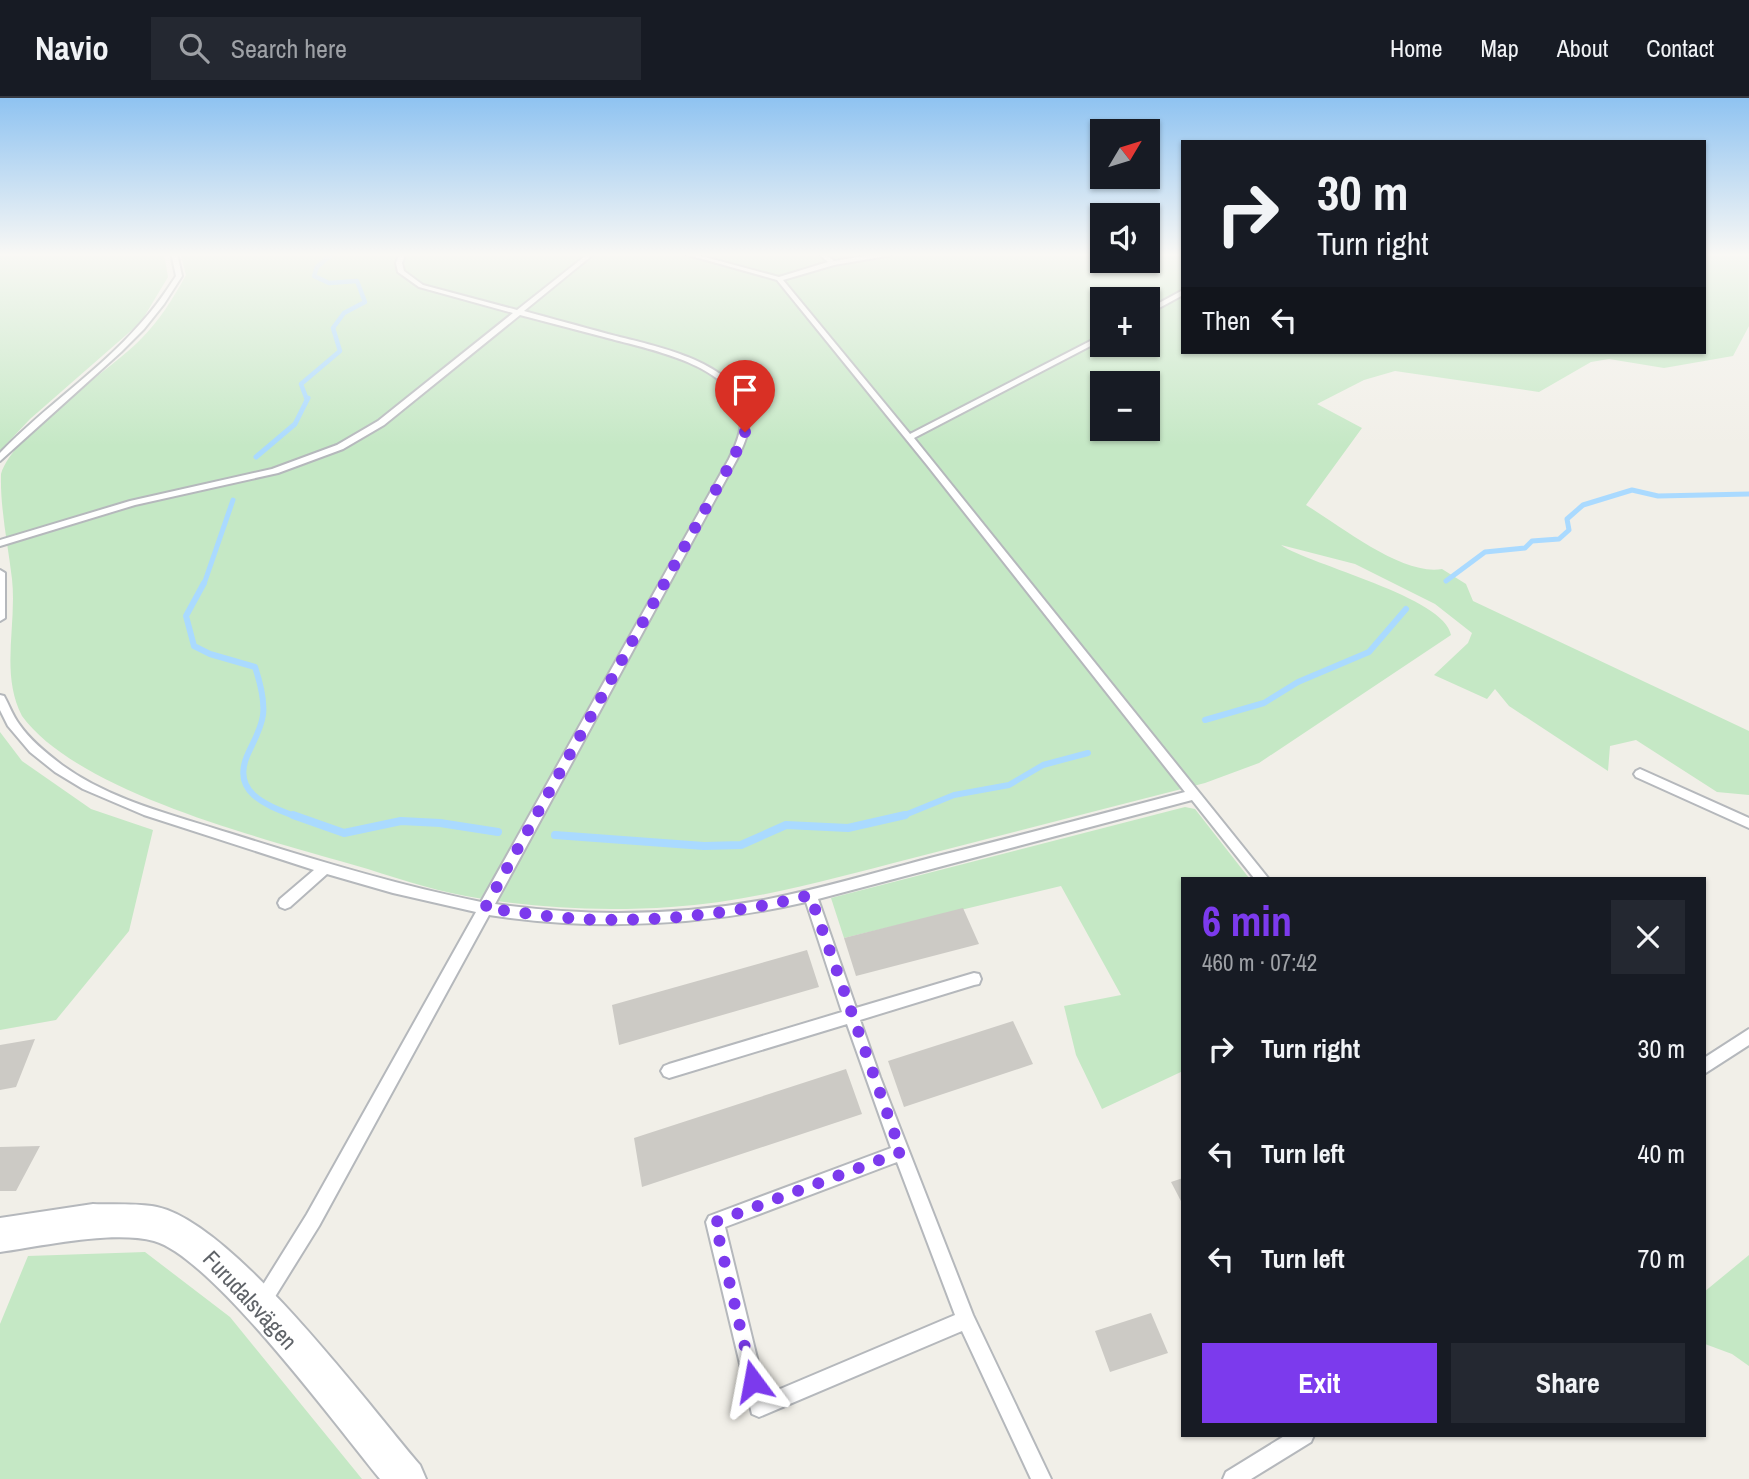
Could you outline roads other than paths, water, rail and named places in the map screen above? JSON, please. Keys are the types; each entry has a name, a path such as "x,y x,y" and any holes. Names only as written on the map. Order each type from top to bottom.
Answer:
{"street":[{"name":"Furudalsvägen","path":"0,1235 93,1221 157,1224 198,1246 260,1305 406,1479"}],"lane":[{"path":"0,458 39,418 152,317"},
{"path":"0,543 123,506 260,475 332,451 381,423 511,317"},
{"path":"260,1305 313,1220 733,459 745,427 741,406 733,391 717,376 695,363 660,350 538,317"},
{"path":"810,317 1260,877"},
{"path":"908,438 1090,343"},
{"path":"0,573 0,618"},
{"path":"0,699 8,722 39,754 97,792 157,815 325,868 485,908 582,919 668,917 785,902 1192,794"},
{"path":"1640,774 1749,823"},
{"path":"285,903 325,868"},
{"path":"810,895 901,1152 966,1320 1041,1479"},
{"path":"669,1071 974,979"},
{"path":"1706,1066 1749,1036"},
{"path":"901,1152 715,1222 759,1407 966,1320"},
{"path":"1233,1479 1301,1437"}],"waterway":[{"path":"307,400 301,384 340,351 333,328 341,317"},
{"path":"256,457 295,424 307,400"},
{"path":"1446,581 1485,552 1525,548 1532,541 1559,539 1569,530 1567,519 1583,505 1632,490 1658,496 1749,494"},
{"path":"204,584 233,500"},
{"path":"204,583 186,616 194,646 210,654 255,667 262,691 262,720 243,769 244,780 256,797 297,817"},
{"path":"1205,720 1264,703 1298,682 1369,652 1406,609"},
{"path":"905,815 954,795 1009,785 1043,765 1088,753"},
{"path":"293,815 344,833 401,821 440,823 498,832"},
{"path":"555,835 704,846 741,845 786,825 848,828 905,815"},
{"path":"900,817 905,815"}]}
